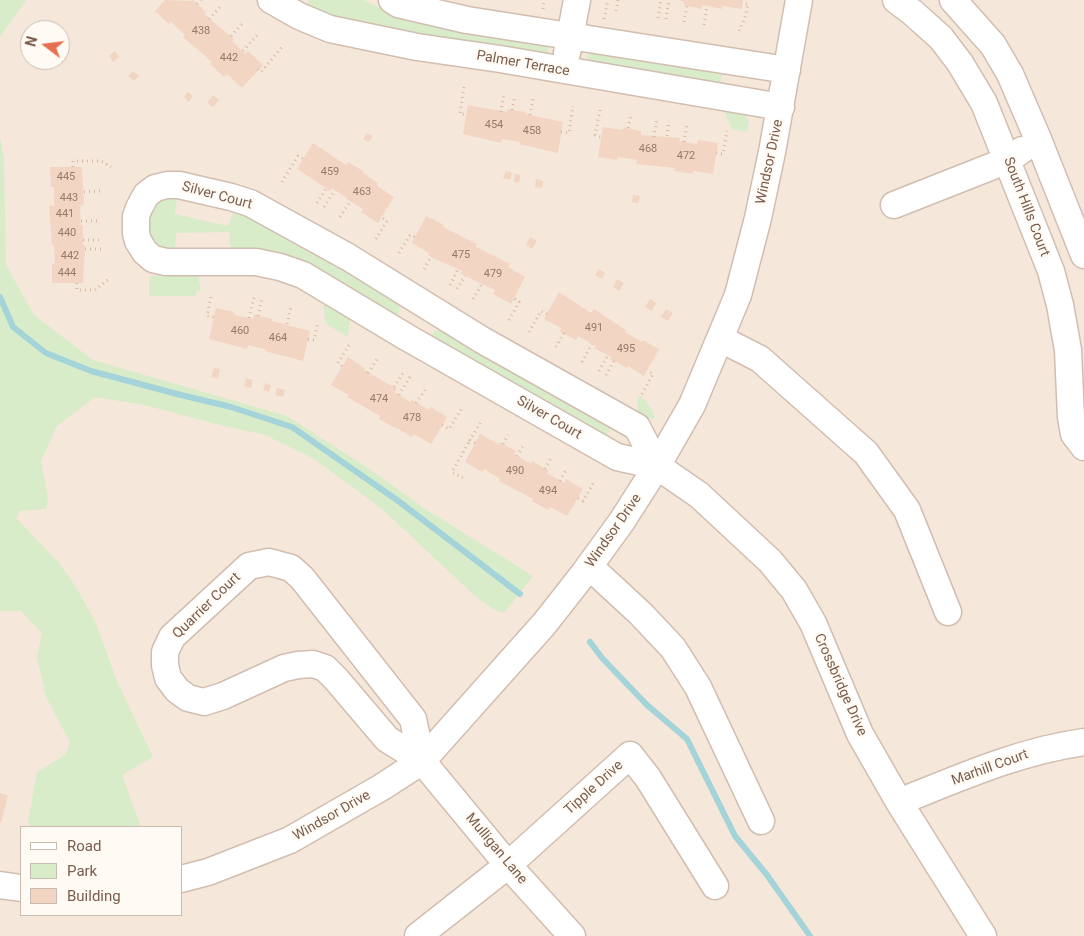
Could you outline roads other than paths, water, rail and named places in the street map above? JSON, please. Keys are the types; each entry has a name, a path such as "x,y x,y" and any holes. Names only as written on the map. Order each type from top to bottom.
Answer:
{"street":[{"name":"Palmer Terrace","path":"271,0 299,16 330,30 417,47 500,59 781,107"},
{"path":"392,0 406,6 467,20 787,70"},
{"path":"564,71 577,0"},
{"name":"Windsor Drive","path":"182,879 208,872 290,840 382,787 422,761 545,623 622,521 658,466 692,405 738,295 754,235 781,107 798,0"},
{"name":"South Hills Court","path":"896,0 941,38 960,63 984,103 1008,160 1051,271 1060,304 1068,350 1071,416 1074,434 1084,447"},
{"path":"953,0 993,45 1010,74 1084,254"},
{"path":"894,204 1008,160 1038,139"},
{"name":"Silver Court","path":"167,185 190,187 231,197 250,204 348,257 482,340 637,427 658,466 617,457 408,338 303,275 280,267 256,262 166,262 153,259 141,247 136,233 136,216 142,201 154,188 167,185"},
{"path":"408,338 428,306"},
{"path":"721,339 760,359 866,453 907,510 948,612"},
{"name":"Crossbridge Drive","path":"658,466 699,495 728,521 770,561 794,590 813,623 860,734 899,802 983,936"},
{"name":"Quarrier Court","path":"269,562 291,568 318,597 414,719 422,761 387,739 325,668 312,664 298,664 284,668 223,696 204,702 188,698 176,690 168,678 165,652 172,637 249,566 269,562"},
{"path":"589,566 641,614 673,648 698,687 761,822"},
{"name":"Marhill Court","path":"899,802 1013,758 1056,746 1084,742"},
{"name":"Tipple Drive","path":"508,864 630,755 648,778 715,886"},
{"name":"Mulligan Lane","path":"422,761 508,864 572,936"},
{"path":"418,936 508,864"},
{"path":"0,885 20,888"}],"waterway":[{"path":"0,297 13,327 46,353 91,371 231,407 292,427 397,500 520,594"},
{"path":"590,642 602,658 647,705 687,739 735,836 767,875 810,936"}]}
